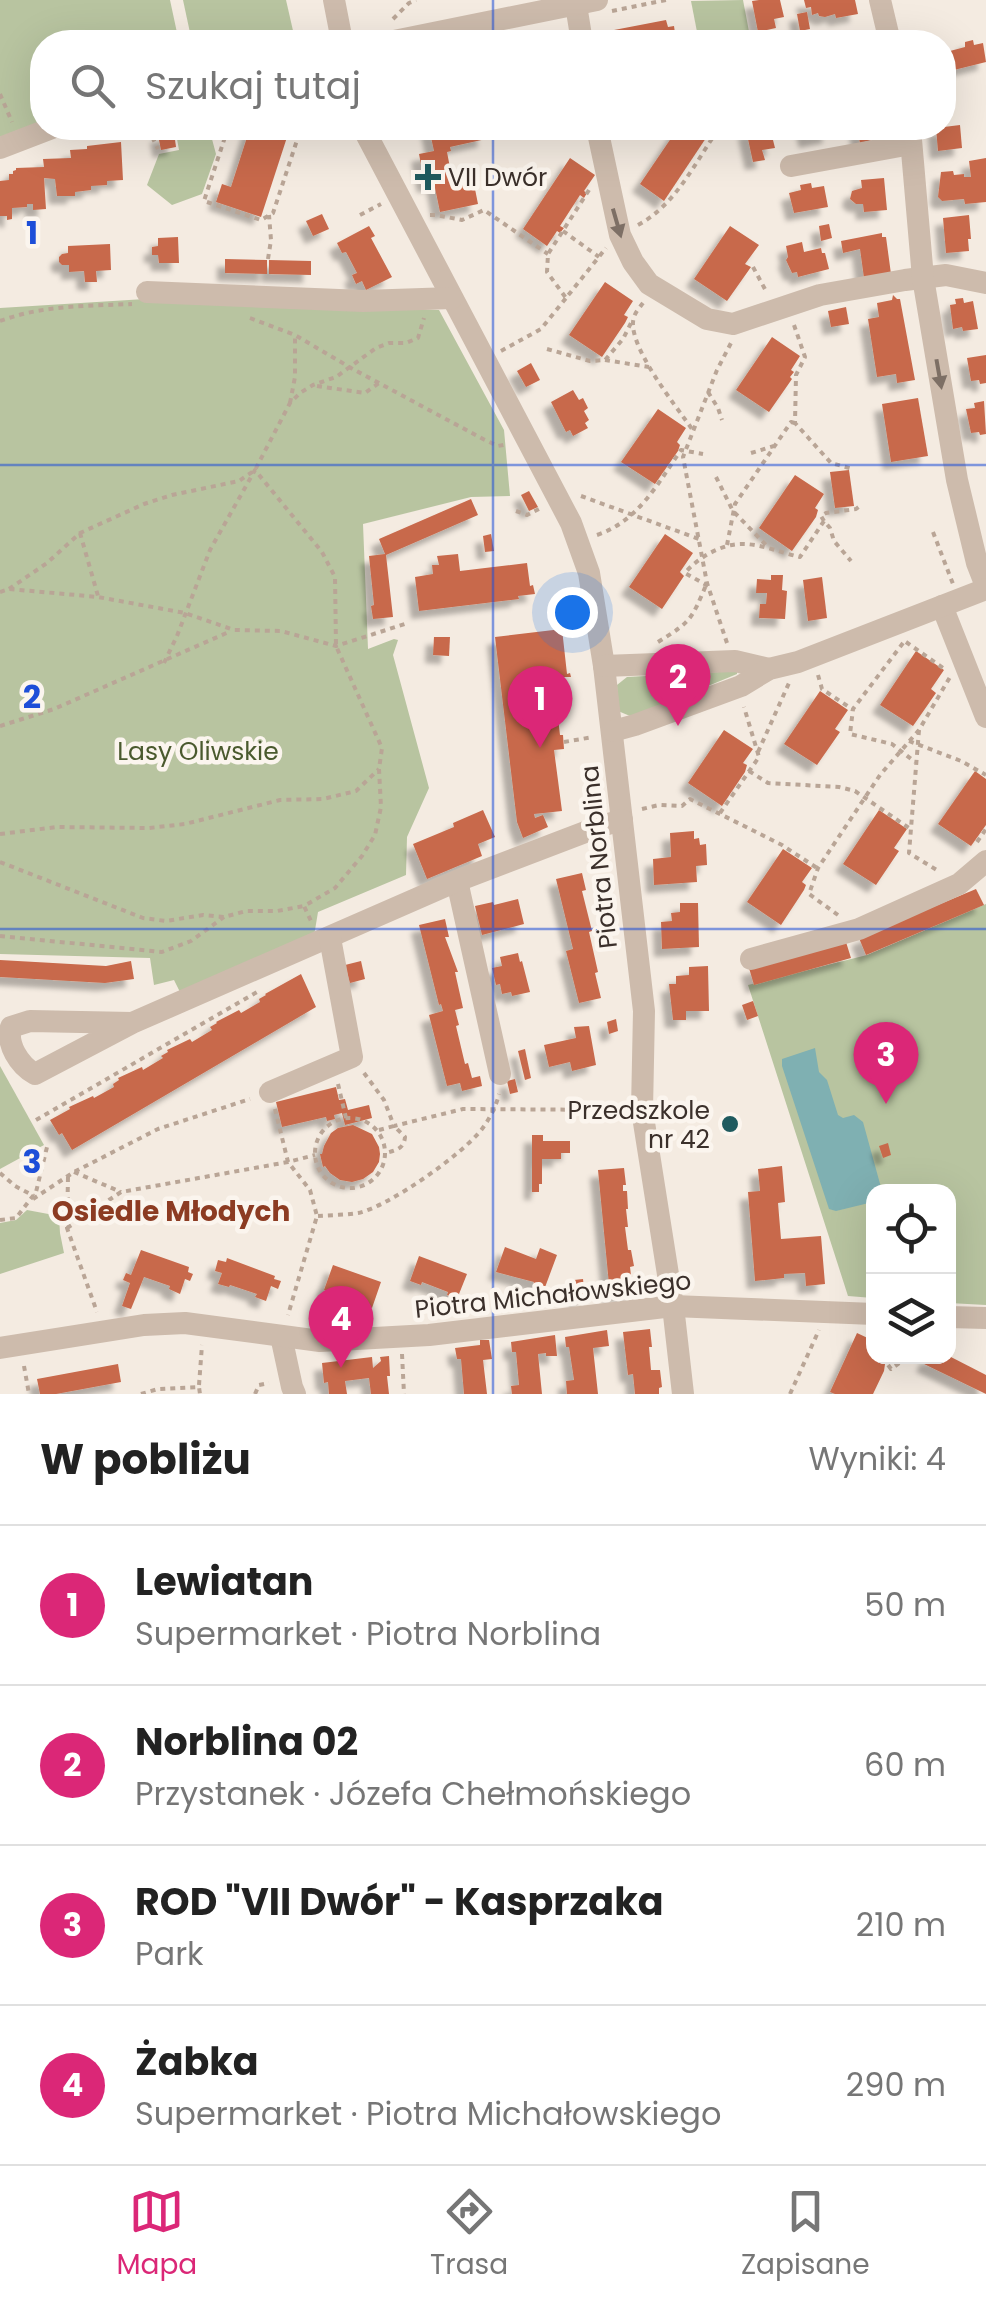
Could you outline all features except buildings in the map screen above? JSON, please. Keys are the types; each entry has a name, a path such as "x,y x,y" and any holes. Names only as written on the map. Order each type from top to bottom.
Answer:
{"street":[{"path":"334,0 340,30"},
{"path":"880,0 887,30"},
{"path":"417,30 586,2 583,30"},
{"name":"Piotra Norblina","path":"368,140 440,298 486,360 571,522 589,573 604,666 603,734 627,816 645,1021 642,1110 683,1394"},
{"path":"600,140 620,235 639,272 707,319 733,324 820,295 946,275 986,283"},
{"path":"791,166 894,140"},
{"path":"603,734 741,686 769,669 946,614 986,587 956,480 923,278 910,140"},
{"path":"148,298 440,298"},
{"path":"946,614 986,717"},
{"path":"604,666 735,662 769,669"},
{"path":"132,1023 30,1020 11,1026 9,1038 19,1059 35,1074 132,1023 457,882 627,816"},
{"path":"751,959 859,929 959,884 978,865 979,854"},
{"path":"457,882 500,1074"},
{"path":"272,1097 352,1057 330,938"},
{"name":"Piotra Michałowskiego","path":"0,1348 144,1325 184,1323 283,1330 320,1342 673,1306 866,1314"},
{"path":"956,1317 986,1318"},
{"path":"283,1330 295,1394"}],"path":[{"path":"390,30 409,3 416,0"},
{"path":"0,94 10,144"},
{"path":"154,140 158,149"},
{"path":"224,140 204,202 261,220 273,213 297,140"},
{"path":"486,360 541,330 614,238 662,210 711,140"},
{"path":"566,298 547,272 548,254 590,189"},
{"path":"279,196 286,198"},
{"path":"360,215 385,201 383,197"},
{"path":"462,220 484,210 548,254"},
{"path":"268,259 269,216"},
{"path":"563,231 599,257"},
{"path":"605,360 623,339 654,286"},
{"path":"0,321 21,312 148,298"},
{"path":"290,403 312,385 351,368 376,348 418,338 440,298"},
{"path":"790,315 804,357 796,376 795,423 830,463 852,469"},
{"path":"246,317 278,326 498,446 510,444 516,438"},
{"path":"633,318 640,351 692,430"},
{"path":"164,662 210,550 290,403 295,376 295,335"},
{"path":"730,652 707,585 684,457 692,430 732,342"},
{"path":"547,349 590,361 651,368"},
{"path":"312,385 365,392 379,383"},
{"path":"708,392 722,420"},
{"path":"727,546 735,504 791,422 795,423"},
{"path":"751,453 774,446"},
{"path":"579,542 616,529 643,505 681,450 703,454"},
{"path":"9,590 80,533 144,504 238,481 255,470"},
{"path":"0,936 162,952 191,940 224,918 246,911 304,906 335,888 375,835 381,807 382,748 336,646 335,577 322,552 255,470"},
{"path":"716,478 733,511 770,550"},
{"path":"582,496 699,540"},
{"path":"851,560 821,516 860,506"},
{"path":"516,511 526,515"},
{"path":"707,585 685,573 702,558 727,546 742,544 800,557 824,521"},
{"path":"932,532 955,589 961,587"},
{"path":"80,533 98,597"},
{"path":"653,645 686,625 707,585"},
{"path":"0,592 98,597 185,613 234,630 281,631 336,646 408,623"},
{"path":"889,648 946,614"},
{"path":"0,726 54,709 234,630"},
{"path":"820,902 810,894 818,868 880,775 919,730 953,673 904,642"},
{"path":"904,642 853,709 850,734 892,744 915,762"},
{"path":"817,670 822,689 853,709"},
{"path":"758,752 794,674"},
{"path":"720,813 759,757 740,695"},
{"path":"919,730 908,853 937,870"},
{"path":"564,742 603,734"},
{"path":"910,741 986,775"},
{"path":"0,834 57,827 149,828 185,824 280,800 323,799 356,790 379,770"},
{"path":"749,771 768,782 855,791 911,829"},
{"path":"627,816 659,806 682,806 690,800 782,845 818,868"},
{"path":"979,854 986,829"},
{"path":"0,862 143,918 224,918"},
{"path":"304,906 312,924 330,938"},
{"path":"36,1120 266,987"},
{"path":"352,1057 384,1100 394,1126 405,1137 400,1149 386,1153"},
{"path":"317,1216 359,1212 383,1204 458,1152 479,1133 494,1109 500,1074"},
{"path":"339,1089 346,1118"},
{"path":"0,1220 16,1218 34,1197 158,1129 272,1097 288,1162 310,1190 317,1216 283,1330"},
{"path":"378,1130 463,1109 633,1110"},
{"path":"346,1118 359,1119 378,1130 386,1153 372,1182 351,1189 322,1175 315,1155 320,1134 328,1126 346,1118"},
{"path":"34,1197 48,1143"},
{"path":"67,1228 122,1192 315,1155"},
{"path":"0,1172 34,1197"},
{"path":"74,1172 122,1192"},
{"path":"68,1177 67,1228 100,1320 81,1323 83,1334"},
{"path":"790,1394 822,1324 841,1324 841,1313"},
{"path":"402,1348 404,1394"},
{"path":"200,1351 200,1394"},
{"path":"24,1370 29,1394"},
{"path":"141,1394 199,1387"}],"green space":[{"path":"0,0 170,0 176,30 30,30 30,128 0,140"},
{"path":"183,0 286,0 293,30 189,30"},
{"path":"743,0 749,30 697,30 691,1"},
{"path":"177,140 212,140 216,154 202,194 172,205 147,185 159,154 179,150"},
{"name":"Lasy Oliwskie","path":"145,299 439,310 504,430 510,496 471,497 363,524 368,649 398,640 393,655 429,788 407,837 406,875 318,912 314,936 180,992 174,980 154,985 150,958 0,954 0,308"},
{"path":"737,671 643,713 630,716 618,711 617,685 627,677"},
{"path":"986,904 986,1305 956,1303 956,1184 866,1184 866,1297 848,1296 748,985 867,955"},
{"path":"0,1066 44,1145 0,1169"},
{"path":"27,1210 59,1216 64,1253 0,1274 0,1223 16,1220"}],"water":[{"path":"815,1048 819,1072 827,1080 838,1115 854,1115 863,1122 880,1184 866,1184 866,1204 829,1209 782,1059"}],"place":[{"name":"VII Dwór","path":"428,177"},
{"name":"Norblina 02","path":"678,726"},
{"name":"Lewiatan","path":"540,748"},
{"name":"ROD \"VII Dwór\" - Kasprzaka","path":"886,1104"},
{"name":"Przedszkole nr 42","path":"730,1124"},
{"name":"Żabka","path":"341,1368"}],"district":[{"name":"Osiedle Młodych","path":"171,1211"}]}
